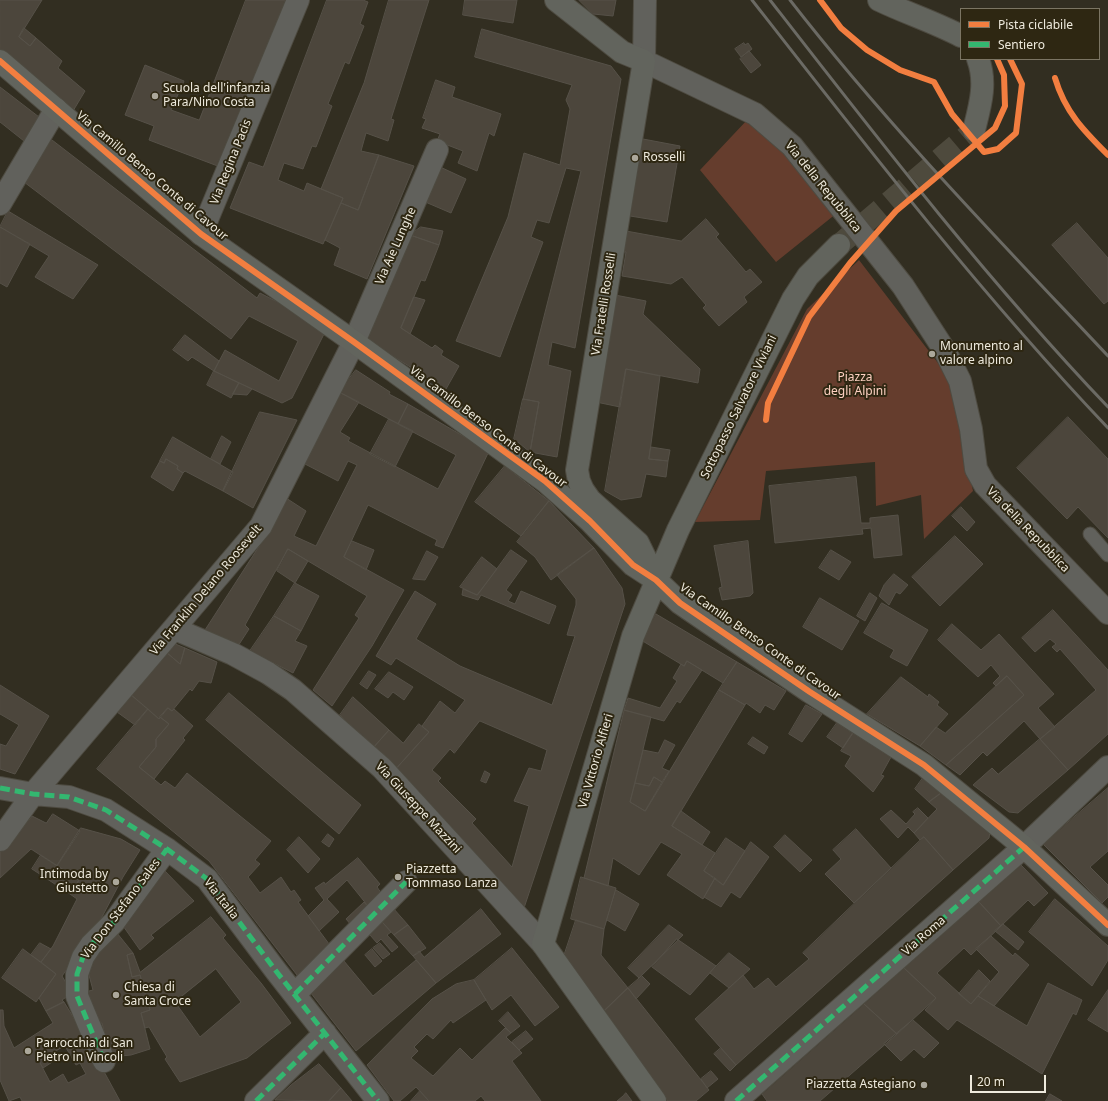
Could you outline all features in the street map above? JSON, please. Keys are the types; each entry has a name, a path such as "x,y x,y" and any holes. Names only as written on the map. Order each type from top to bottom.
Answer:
{"street":[{"name":"Via Regina Pacis","path":"201,234 298,0"},
{"name":"Via della Repubblica","path":"556,0 622,52 644,61 754,114 792,146 903,286 945,351 960,381 971,429 976,469 985,486 1108,613"},
{"name":"Via Fratelli Rosselli","path":"645,0 644,61 577,470 579,481 590,500 638,543 656,580"},
{"path":"879,0 901,11 939,25 960,36"},
{"path":"974,130 983,90 982,73 978,60"},
{"name":"Via Camillo Benso Conte di Cavour","path":"0,61 201,234 354,342 550,485 601,531 633,566 656,580 680,603 810,692 924,765 1024,848 1108,925"},
{"path":"0,204 56,109"},
{"name":"Via Aie Lunghe","path":"354,342 437,150"},
{"name":"Sottopasso Salvatore Viviani","path":"656,580 793,299 808,276 839,245"},
{"name":"Via Franklin Delano Roosevelt","path":"0,840 33,794 261,526 354,342"},
{"path":"550,485 565,479 577,470"},
{"name":"Via Vittorio Alfieri","path":"543,944 633,636 656,580"},
{"name":"Via Giuseppe Mazzini","path":"174,629 233,654 268,673 293,690 382,768 543,944 655,1101"},
{"name":"Via Roma","path":"736,1101 1024,848 1108,767"},
{"name":"Via Italia","path":"0,788 33,794 69,797 106,810 167,849 207,879 378,1101"},
{"name":"Via Don Stefano Sales","path":"104,1061 77,996 77,974 83,957 87,951 114,922 167,849"},
{"path":"295,994 406,882"},
{"path":"256,1101 325,1034"}],"lane":[{"path":"1090,534 1108,555"}],"green space":[{"path":"748,119 796,164 837,213 776,262 700,170"},
{"name":"Piazza degli Alpini","path":"859,260 951,380 973,491 924,539 921,495 876,506 875,462 766,471 760,520 695,522 807,309"}],"building":[{"path":"0,0 42,0 19,37 30,46 36,38 62,61 58,68 85,91 70,116 0,56"},
{"name":"Scuola dell'infanzia Para/Nino Costa","path":"246,0 292,0 223,168 149,140 154,126 125,115 145,65 184,81 171,110 199,120"},
{"path":"327,0 363,0 368,2 360,24 364,26 349,64 345,62 328,104 332,106 316,147 312,146 303,169 284,163 278,180 304,191 307,183 343,198 323,244 230,208 249,162 263,167"},
{"path":"389,0 429,0 391,119 394,120 388,141 366,133 361,151 379,155 358,210 341,203 343,198 321,189 364,83"},
{"path":"465,0 517,0 513,23 463,15"},
{"path":"579,0 616,0 613,16 593,14"},
{"path":"24,28 36,38 30,46 19,37"},
{"path":"482,29 611,66 621,79 575,348 552,342 548,365 571,371 557,457 530,452 539,402 523,399 581,171 566,168 549,223 537,220 531,237 543,242 500,357 456,341 508,217 524,153 560,165 570,109 566,100 572,85 475,57"},
{"path":"744,43 745,45 748,43 752,49 741,57 735,49"},
{"path":"749,51 761,65 751,73 740,59"},
{"path":"436,80 455,87 452,97 501,114 494,136 489,133 477,171 458,163 463,151 437,141 440,134 422,128 426,119 423,118"},
{"path":"0,87 39,117 24,141 0,122"},
{"path":"643,139 680,146 667,222 630,216"},
{"path":"52,140 257,298 260,293 297,312 325,332 292,398 282,403 214,371 225,350 279,381 298,341 249,316 231,339 24,182 46,141"},
{"path":"379,155 414,166 367,279 334,265 340,248 325,240 341,203 358,210"},
{"path":"438,166 466,179 451,213 423,201"},
{"path":"8,211 98,265 73,299 35,277 49,256 0,227"},
{"path":"706,219 719,234 716,237 746,272 750,269 762,282 744,297 747,302 719,326 703,308 706,305 682,277 671,284 622,276 626,252 622,252 626,231 681,241"},
{"path":"1077,223 1108,258 1108,301 1104,304 1052,245"},
{"path":"0,227 30,244 7,287 0,283"},
{"path":"421,227 443,231 439,245 410,235"},
{"path":"410,235 439,245 425,281 421,280 401,328 432,348 435,345 443,351 441,355 459,366 446,389 365,339"},
{"path":"615,295 646,301 643,314 700,369 698,383 626,369 620,407 596,402"},
{"path":"414,297 425,300 410,334 401,328"},
{"path":"185,335 219,361 214,371 192,357 188,361 173,350"},
{"path":"626,369 660,376 649,459 668,461 666,477 646,474 641,497 621,500 605,491"},
{"path":"356,370 390,392 389,394 408,404 398,424 339,392"},
{"path":"214,371 239,383 231,398 207,385"},
{"path":"239,383 252,389 247,395 233,394"},
{"path":"339,392 359,402 340,432 350,438 348,441 438,489 456,455 398,424 408,404 489,451 443,548 435,545 437,540 368,505 344,557 404,590 372,646 332,706 313,690 359,618 355,615 367,596 288,549 245,625 249,629 238,646 205,630 265,537 286,498 306,511 294,536 316,546 357,465 348,461 338,481 303,463"},
{"path":"523,399 539,402 530,452 514,439"},
{"path":"260,412 297,420 253,508 223,491"},
{"path":"1068,417 1108,459 1108,538 1078,507 1067,519 1017,468"},
{"path":"389,419 413,431 395,467 370,454"},
{"path":"222,436 231,442 220,464 211,459"},
{"path":"173,437 233,472 223,491 185,471 183,473 177,469 178,466 166,459 164,463 160,461"},
{"path":"651,447 670,450 668,461 649,459"},
{"path":"166,459 178,466 177,469 183,473 173,491 151,477 160,461 164,463"},
{"path":"505,466 549,501 521,536 475,502"},
{"path":"856,477 861,523 870,523 870,518 898,515 902,555 874,558 871,528 862,529 863,534 775,543 769,486"},
{"path":"549,501 594,548 551,580 535,557 517,542"},
{"path":"961,507 975,522 967,531 952,516"},
{"path":"955,536 983,564 940,606 912,577"},
{"path":"352,541 374,550 366,570 344,557"},
{"path":"748,541 753,593 750,596 722,600 719,588 722,587 714,546"},
{"path":"594,548 622,588 625,604 523,911 393,772 429,732 422,726 440,701 455,713 465,700 396,658 391,665 376,656 415,591 436,604 416,639 460,666 552,705 575,636 567,635 576,605 576,599 557,575","holes":["480,721 547,750 541,771 529,768 514,801 529,806 512,867 472,823 476,819 438,781 441,778 432,770 450,749 454,753"]},
{"path":"288,549 308,561 295,583 277,571"},
{"path":"511,550 527,561 506,590 512,595 508,601 515,604 521,591 556,606 549,624 481,595 478,600 462,595 463,589 477,595"},
{"path":"831,550 851,562 839,580 819,568"},
{"path":"427,551 438,557 425,580 413,579"},
{"path":"482,557 497,569 477,595 460,587"},
{"path":"894,574 908,585 900,594 896,592 889,605 879,596 884,585"},
{"path":"295,583 319,596 301,631 274,616"},
{"path":"870,593 877,598 865,621 857,616"},
{"path":"820,598 859,621 842,650 803,627"},
{"path":"882,603 928,630 907,666 890,657 894,650 864,633"},
{"path":"1053,610 1108,670 1108,734 1068,770 1040,739 1096,690 1060,649 1057,652 1052,647 1056,644 1050,639 1035,652 1022,638"},
{"path":"656,614 737,662 723,683 687,661 684,666 641,640"},
{"path":"274,616 301,631 295,641 307,646 293,673 250,651"},
{"path":"952,624 981,650 999,634 1054,694 1038,708 1055,727 1040,739 1024,721 987,756 983,752 960,775 946,765 1024,695 1007,676 996,686 993,683 1000,676 991,665 978,677 938,640"},
{"path":"173,643 185,648 180,664 166,652"},
{"path":"185,648 217,662 211,683 199,681 192,691 190,689 172,711 168,708 159,719 130,694 166,652 180,664"},
{"path":"687,661 702,670 680,703 677,701 664,721 624,710 628,698 660,708 677,681 673,678 681,664 684,666"},
{"path":"737,662 786,691 774,710 765,705 760,713 746,703 745,705 719,690"},
{"path":"369,671 376,675 367,689 360,684"},
{"path":"389,672 413,687 404,700 393,692 388,698 375,689"},
{"path":"1007,676 1024,695 946,765 920,746 936,727 945,733"},
{"path":"901,677 928,697 929,694 939,702 937,705 948,714 920,746 867,714"},
{"path":"0,685 49,716 15,774 0,769 0,744 6,746 19,725 0,714"},
{"path":"719,690 745,705 672,826 715,853 704,871 715,878 703,899 667,875 682,854 661,842 639,875 613,858 608,886 584,878 624,710 651,717 630,802 645,811"},
{"path":"229,693 361,805 339,834 206,720"},
{"path":"130,694 148,709 135,725 117,712"},
{"path":"353,697 389,730 372,749 340,715"},
{"path":"806,705 822,714 802,742 789,734"},
{"path":"168,708 172,711 174,709 193,726 183,738 185,740 154,779 139,767 156,747 156,739 169,724 160,717"},
{"path":"148,709 159,719 160,717 169,724 156,739 156,747 139,767 161,785 165,781 175,788 187,773 271,841 255,860 260,864 248,877 260,893 281,877 291,892 294,890 301,900 298,902 332,948 307,988 209,861 97,769"},
{"path":"837,723 853,733 843,748 827,737"},
{"path":"419,724 429,732 393,772 372,749 389,730 403,743"},
{"path":"853,733 891,757 881,775 884,776 873,792 845,766 851,756 841,751"},
{"path":"753,737 768,747 764,754 748,744"},
{"path":"1040,739 1068,770 1018,813 1009,812 973,785 992,768 998,774"},
{"path":"665,740 675,745 662,768 669,771 662,782 654,777 649,786 635,783 643,750 658,753"},
{"path":"485,771 490,774 486,783 481,781"},
{"path":"654,777 662,782 645,811 630,802 635,783 649,786"},
{"path":"923,778 944,791 929,802 915,789"},
{"path":"1108,788 1108,851 1090,867 1108,885 1108,897 1102,903 1043,844"},
{"path":"944,791 990,831 989,838 953,870 924,837 920,840 914,833 937,809 929,802"},
{"path":"918,808 928,818 914,833 908,827 898,838 880,819 891,810 906,824 915,814 913,812"},
{"path":"681,811 710,832 702,845 672,826"},
{"path":"53,814 80,831 57,866 31,849 0,878 0,845 20,815 29,820 32,816 46,823"},
{"path":"81,828 121,839 140,850 123,877 93,934 62,976 72,993 62,1000 64,1002 46,1011 39,998 56,974 41,962 53,946 77,899 70,894 79,880 57,866"},
{"path":"856,829 891,868 854,903 825,874 841,859 833,850"},
{"path":"328,834 334,839 329,847 322,842"},
{"path":"785,835 812,860 800,872 774,847"},
{"path":"299,837 320,859 308,873 287,850"},
{"path":"924,837 953,870 736,1065 695,1019 743,975 754,989 768,978 776,987 809,959 803,953"},
{"path":"726,838 745,851 723,885 704,871"},
{"path":"751,842 769,857 740,898 731,892 721,907 704,897 715,878 723,885"},
{"path":"41,855 79,880 70,894 32,869"},
{"path":"358,858 380,884 377,887 386,900 372,911 347,880 327,899 339,912 319,931 308,916 324,900 315,888 324,882 325,884"},
{"path":"1021,865 1048,893 1034,906 1028,900 1001,926 979,902"},
{"path":"163,869 194,901 151,935 154,938 140,950 121,923"},
{"path":"581,877 616,888 604,929 571,919"},
{"path":"616,890 639,904 625,931 607,920"},
{"path":"1055,899 1108,946 1108,960 1092,986 1029,932"},
{"path":"386,900 408,925 394,935 375,914 357,932 346,919 364,902 372,911"},
{"path":"979,902 1001,926 971,955 964,948 937,973 971,1004 978,996 1027,1026 1048,983 1082,1000 1076,1015 1073,1013 1042,1074 957,1020 948,1030 925,1010 936,998 904,968"},
{"path":"481,909 501,934 436,983 413,956 419,951 424,957"},
{"path":"375,914 391,932 387,935 398,947 392,952 381,939 377,943 363,927"},
{"path":"211,917 226,935 223,938 261,983 291,1023 247,1058 180,1082 165,1059 167,1057 149,1027 145,1028 141,1013 150,1010 140,975 132,977 127,955 133,953 140,972","holes":["216,969 241,1002 200,1037 175,1002"]},
{"path":"576,920 604,929 601,955 628,988 600,1015 562,962"},
{"path":"1003,924 1024,942 1018,950 995,931"},
{"path":"408,925 426,948 413,956 394,935"},
{"path":"669,925 683,935 639,978 628,968"},
{"name":"Chiesa di Santa Croce","path":"113,928 133,953 127,955 132,977 140,975 150,1010 141,1013 150,1049 131,1055 110,1057 102,1023 94,1025 85,992 93,990 86,964"},
{"path":"991,936 1013,956 1015,953 1029,965 994,1006 978,996 999,972 976,949"},
{"path":"677,939 716,966 690,995 652,967"},
{"path":"40,943 51,949 41,962 31,955"},
{"path":"380,943 390,954 383,959 373,948"},
{"path":"512,948 559,1007 535,1026 511,995 492,1010 474,980"},
{"path":"23,949 56,974 36,1002 2,978"},
{"path":"372,949 382,961 375,967 365,955"},
{"path":"729,953 750,969 729,988 710,973"},
{"path":"339,955 373,996 416,960 436,983 356,1051 307,988"},
{"path":"904,968 936,998 897,1034 864,1004"},
{"path":"979,970 990,981 971,1004 959,994"},
{"path":"642,976 650,984 636,999 628,988"},
{"path":"474,980 486,1000 453,1023 451,1020 433,1039 427,1034 414,1047 418,1051 411,1058 433,1076 460,1048 472,1060 505,1028 511,1033 506,1037 522,1053 512,1061 541,1101 485,1101 481,1096 475,1101 429,1101 416,1087 400,1101 394,1101 367,1065 432,999 456,984"},
{"path":"628,988 709,1090 696,1101 668,1101 600,1015"},
{"path":"1108,990 1108,1032 1088,1020"},
{"name":"Parrocchia di San Pietro in Vincoli","path":"64,1002 83,1033 120,1101 22,1101 20,1097 9,1101 0,1080 0,1010 3,1010 4,1026 14,1048 53,1023 46,1011","holes":["65,1046 76,1065 80,1063 86,1074 68,1083 63,1074 50,1082 39,1061"]},
{"path":"864,1004 897,1034 820,1101 767,1101 762,1094"},
{"path":"508,1012 520,1026 511,1033 499,1021"},
{"path":"913,1020 939,1043 924,1058 914,1049 901,1061 884,1044"},
{"path":"526,1031 533,1039 519,1050 512,1042"},
{"path":"721,1048 736,1065 730,1071 714,1054"},
{"path":"56,1051 60,1057 43,1068 39,1061"},
{"path":"319,1064 341,1088 329,1101 275,1100 291,1085"},
{"path":"711,1071 718,1079 707,1088 701,1079"},
{"path":"341,1088 352,1101 329,1101"},
{"path":"420,1091 429,1101 411,1101"},
{"path":"626,1093 632,1101 617,1101 623,1096"},
{"path":"1050,1094 1062,1101 1046,1101"}],"tunnel":[{"path":"839,245 974,130"}],"railway":[{"path":"752,0 881,164 969,272 1014,325 1108,428"},
{"path":"770,0 892,156 976,259 1108,407"},
{"path":"790,0 827,47 945,182 1108,356"}],"marked path":[{"path":"0,788 33,794 69,797 106,810 167,849 207,879 276,971 378,1101"},
{"path":"736,1101 1024,847"},
{"path":"104,1061 77,996 77,974 83,957 91,945 114,922 167,849"},
{"path":"295,994 406,882"},
{"path":"256,1101 325,1033"}],"cycle path":[{"path":"820,0 841,28 867,50 900,70 934,82 952,114 984,152 998,149 1016,133 1022,84 1010,60"},
{"path":"766,420 768,403 809,317 850,263 896,211 995,128 1005,106 1004,75 997,60"},
{"path":"0,61 201,234 354,342 545,481 590,521 633,565 656,580 680,603 810,692 924,765 1024,847 1108,925"},
{"path":"1055,78 1064,101 1076,120 1108,155"}],"place":[{"name":"Scuola dell'infanzia Para/Nino Costa","path":"155,96"},
{"name":"Rosselli","path":"635,158"},
{"name":"Monumento al valore alpino","path":"932,354"},
{"name":"Piazzetta Tommaso Lanza","path":"398,877"},
{"name":"Intimoda by Giustetto","path":"116,882"},
{"name":"Chiesa di Santa Croce","path":"116,995"},
{"name":"Parrocchia di San Pietro in Vincoli","path":"28,1051"},
{"name":"Piazzetta Astegiano","path":"924,1085"}]}
